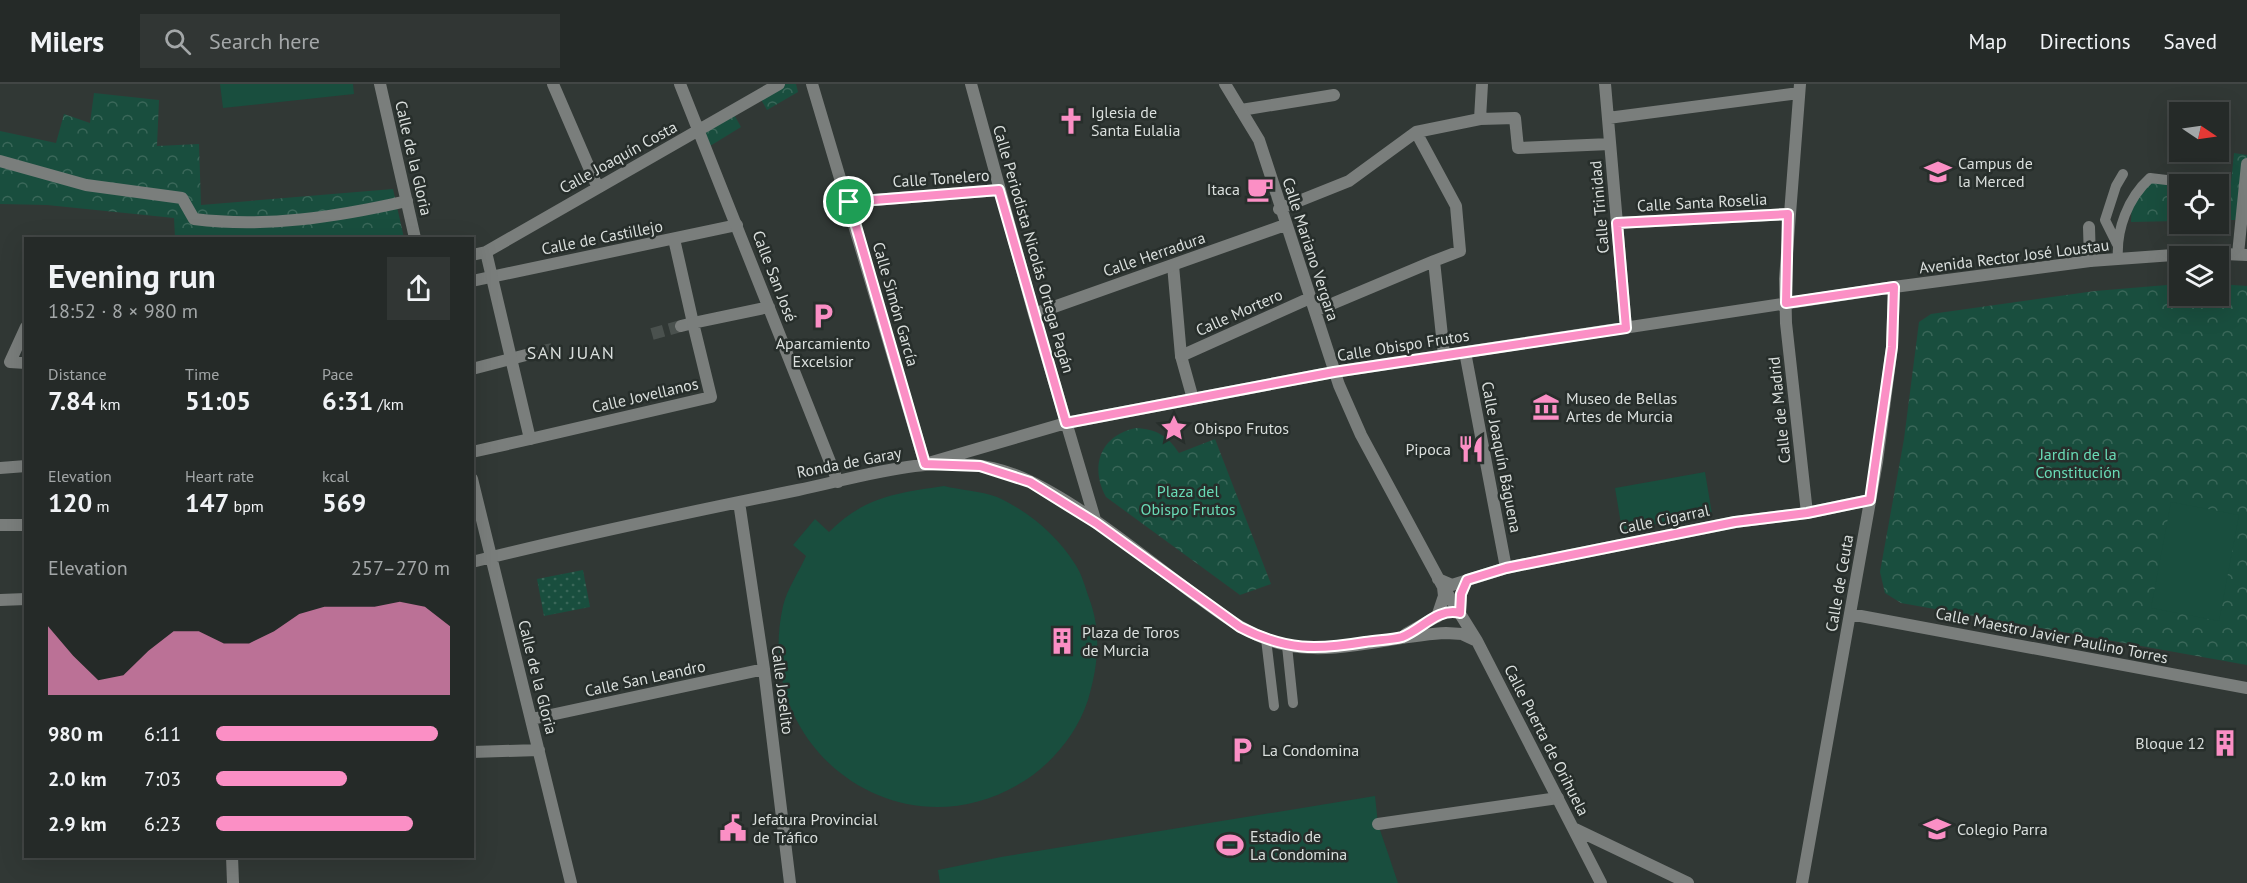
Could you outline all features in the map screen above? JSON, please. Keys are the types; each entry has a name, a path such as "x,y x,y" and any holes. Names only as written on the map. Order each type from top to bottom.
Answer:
{"street":[{"name":"Calle de la Gloria","path":"380,84 415,237"},
{"path":"553,84 597,186"},
{"name":"Calle San José","path":"680,84 838,482"},
{"name":"Calle Joaquín Costa","path":"474,255 486,252 597,186 699,131 779,84"},
{"name":"Calle Simón García","path":"812,84 849,202 925,464"},
{"name":"Calle Periodista Nicolás Ortega Pagán","path":"971,84 1034,314 1096,523"},
{"name":"Calle Mariano Vergara","path":"1225,84 1259,140 1334,372 1361,435 1441,583 1460,613"},
{"path":"1480,119 1482,84"},
{"name":"Calle Trinidad","path":"1605,84 1626,328"},
{"path":"1608,118 1799,88"},
{"name":"Calle de Madrid","path":"1799,88 1788,214 1786,303 1807,513"},
{"path":"1241,110 1334,95"},
{"path":"1280,209 1349,181 1416,132 1480,119 1515,118 1518,148 1610,144"},
{"path":"1314,311 1460,251 1456,206 1416,132"},
{"path":"0,161 86,185 182,198 194,219 233,224 328,218 406,201"},
{"path":"2243,255 2247,164"},
{"name":"Calle Tonelero","path":"849,202 999,190"},
{"name":"Calle Santa Roselia","path":"1617,223 1788,214"},
{"name":"Calle de Castillejo","path":"474,280 737,225"},
{"name":"Calle Herradura","path":"1034,314 1285,225"},
{"path":"2089,227 2090,261"},
{"path":"674,239 687,325 769,307"},
{"path":"486,252 530,439"},
{"name":"Avenida Rector José Loustau","path":"1786,303 2090,261 2201,253 2243,255"},
{"path":"1434,261 1444,355"},
{"path":"1173,266 1180,357 1193,399"},
{"name":"Calle de Ceuta","path":"1802,883 1870,500 1892,347 1894,287"},
{"name":"Calle Mortero","path":"1180,357 1310,298"},
{"name":"Calle Obispo Frutos","path":"925,464 1066,423 1334,372 1786,303"},
{"name":"Calle Jovellanos","path":"474,452 711,397 687,325"},
{"path":"24,331 10,362 24,363"},
{"name":"Calle Joaquín Báguena","path":"1466,352 1506,568"},
{"path":"474,368 526,355"},
{"name":"Ronda de Garay","path":"474,562 739,502 925,464 963,464 1010,474 1048,491 1224,616 1266,639 1287,646 1323,648 1403,636 1446,633 1462,634 1477,641"},
{"path":"0,468 24,466"},
{"name":"Calle de la Gloria","path":"474,487 571,883"},
{"name":"Calle Cigarral","path":"1441,583 1449,585 1506,568 1735,522 1807,513 1870,500"},
{"name":"Calle Joselito","path":"739,502 764,669 790,883"},
{"path":"0,525 24,525"},
{"path":"1446,633 1457,626 1461,594 1467,580"},
{"path":"1437,617 1444,596 1441,583"},
{"path":"0,600 24,599"},
{"name":"Ronda de Garay","path":"1403,636 1448,612 1460,613"},
{"name":"Calle Puerta de Orihuela","path":"1460,613 1477,641 1601,883"},
{"name":"Calle Maestro Javier Paulino Torres","path":"1850,614 2247,688"},
{"name":"Calle San Leandro","path":"532,719 764,669"},
{"path":"474,752 539,750"},
{"path":"1378,824 1558,798"},
{"path":"1575,829 1688,883"},
{"path":"232,858 233,883"}],"lane":[{"path":"2117,244 2105,220 2116,186 2123,174"},
{"path":"2118,259 2117,244 2135,190 2150,178 2169,180"},
{"path":"1266,639 1274,706"},
{"path":"1287,646 1293,703"}],"green space":[{"path":"220,84 353,84 354,94 223,108"},
{"path":"779,84 796,84 798,92 767,110 759,96"},
{"path":"94,93 159,100 157,146 199,144 201,205 393,189 404,237 175,237 174,218 47,205 0,204 0,131 56,143 64,114 90,123"},
{"path":"732,111 741,127 710,146 704,132"},
{"path":"2234,153 2247,155 2243,220 2229,220 2229,183 2231,183"},
{"path":"2150,178 2169,182 2169,221 2131,222 2132,198"},
{"name":"Jardín de la Constitución","path":"2169,285 2169,306 2229,306 2229,285 2247,286 2247,665 1901,603 1885,593 1880,572 1904,439 1919,322 1931,314 2095,291"},
{"name":"Plaza del Obispo Frutos","path":"1136,428 1161,434 1179,453 1215,439 1271,584 1240,595 1106,497 1099,474 1102,454 1114,437"},
{"path":"1705,472 1712,514 1622,530 1615,488"},
{"name":"Plaza de Toros de Murcia","path":"944,486 997,497 1031,517 1060,543 1083,581 1096,624 1097,649 1094,674 1084,711 1073,732 1051,759 1033,775 985,799 937,807 891,800 849,779 815,748 791,707 779,659 783,606 806,556 793,545 815,519 829,532 842,520 868,504 896,494"},
{"path":"2171,502 2239,515 2219,621 2151,608"},
{"path":"583,570 590,607 544,616 537,579"},
{"name":"Estadio de La Condomina","path":"1375,796 1378,824 1398,883 940,883 938,870 1001,857"}],"tunnel":[{"path":"652,334 681,326"},
{"path":"526,355 552,349"}],"place":[{"name":"Iglesia de Santa Eulalia","path":"1071,121"},
{"name":"Campus de la Merced","path":"1938,172"},
{"name":"Itaca","path":"1260,189"},
{"name":"Aparcamiento Excelsior","path":"823,316"},
{"name":"Museo de Bellas Artes de Murcia","path":"1546,407"},
{"name":"Obispo Frutos","path":"1174,428"},
{"name":"Pipoca","path":"1471,449"},
{"name":"Plaza de Toros de Murcia","path":"1062,641"},
{"name":"Bloque 12","path":"2225,743"},
{"name":"La Condomina","path":"1242,750"},
{"name":"Jefatura Provincial de Tráfico","path":"733,828"},
{"name":"Colegio Parra","path":"1937,829"},
{"name":"Estadio de La Condomina","path":"1230,845"}],"district":[{"name":"SAN JUAN","path":"571,353"}],"route":[{"path":"999,190 1066,423 1334,372 1626,328 1617,223 1788,214 1786,303 1894,287 1892,347 1870,500 1807,513 1735,522 1506,568 1467,580 1461,594 1460,613 1443,613 1403,636 1316,649 1280,644 1240,627 1048,491 995,469 963,464 925,464 849,202 999,190"}]}
